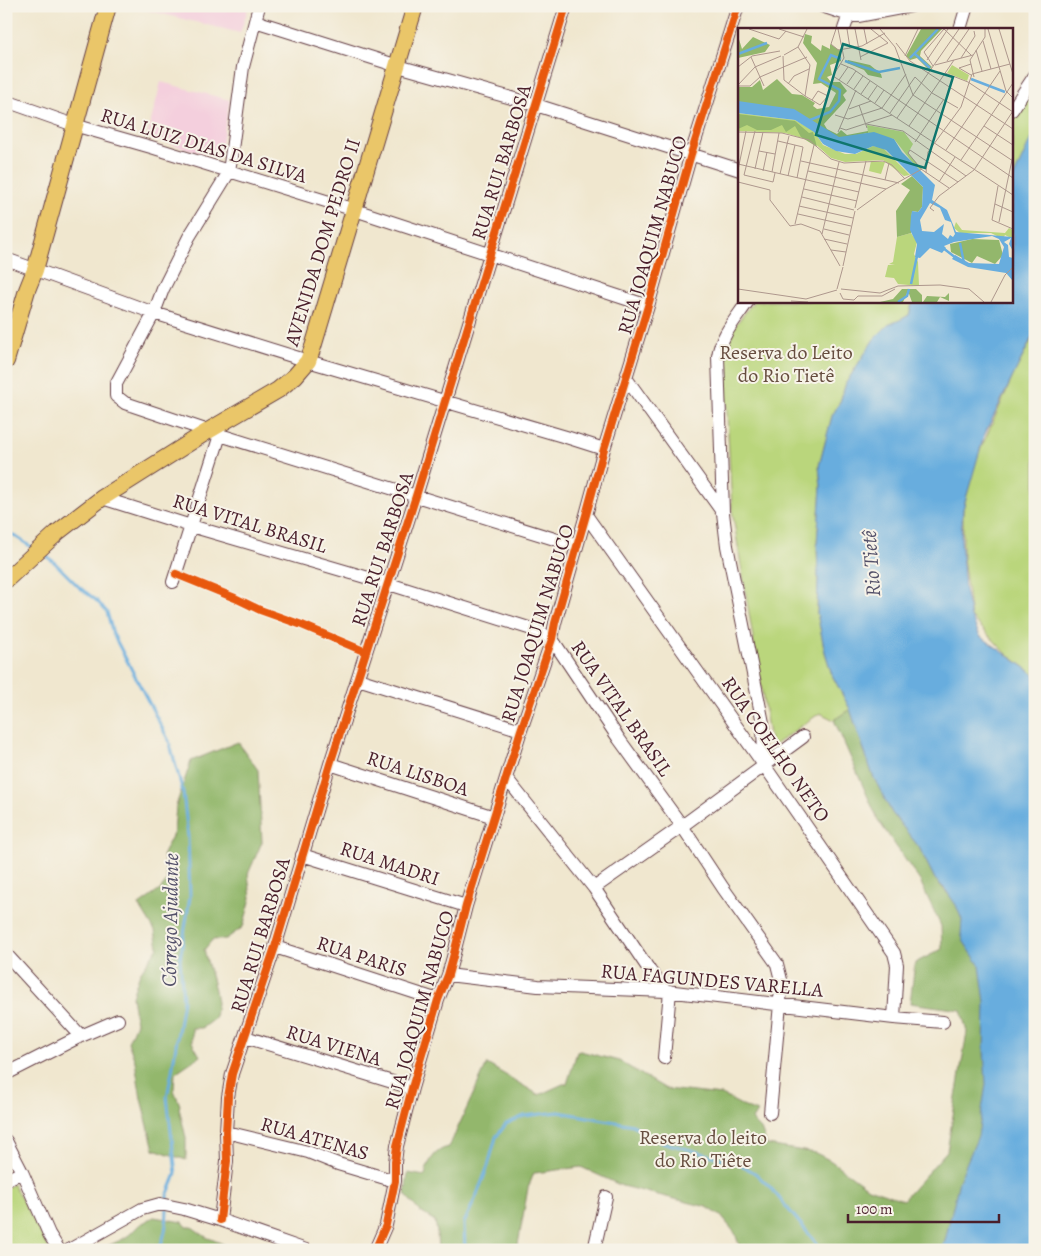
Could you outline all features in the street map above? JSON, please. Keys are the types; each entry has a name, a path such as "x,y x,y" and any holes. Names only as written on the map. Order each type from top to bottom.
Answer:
{"main road":[{"path":"6,361 27,290 35,270 108,6"},
{"name":"AVENIDA DOM PEDRO II","path":"6,580 76,517 102,498 214,433 278,390 308,362 416,6"}],"street":[{"path":"260,6 243,67 229,172 189,237 163,289 154,313 116,384 116,396 125,403 214,433 577,546"},
{"name":"RUA RUI BARBOSA","path":"220,1220 227,1161 228,1097 232,1074 275,947 330,764 389,584 566,6"},
{"name":"RUA JOAQUIM NABUCO","path":"375,1250 386,1225 395,1180 394,1162 397,1146 412,1088 438,1000 448,975 466,906 521,730 552,639 604,449 738,6"},
{"path":"822,6 850,10 858,16 911,6"},
{"path":"960,28 967,6"},
{"path":"844,28 850,10"},
{"path":"255,21 398,66 536,105 738,169"},
{"path":"1014,107 1035,75"},
{"name":"RUA LUIZ DIAS DA SILVA","path":"6,101 74,125 355,210 648,306"},
{"path":"6,259 154,313 308,362 604,449"},
{"path":"747,302 725,334 718,356 723,513 727,546 763,723 764,765"},
{"path":"626,378 723,513"},
{"path":"173,582 191,526 214,433"},
{"name":"RUA VITAL BRASIL","path":"102,498 389,584 535,630 552,639 619,739 682,826 777,964 781,980 780,1004 770,1113"},
{"name":"RUA COELHO NETO","path":"586,516 764,765 894,953 897,965 894,1018"},
{"path":"358,679 521,730"},
{"path":"594,888 804,737"},
{"name":"RUA LISBOA","path":"330,764 494,817"},
{"path":"507,779 594,888 650,972 668,991 664,1058"},
{"name":"RUA MADRI","path":"302,855 466,906"},
{"name":"RUA PARIS","path":"275,947 438,1000"},
{"path":"6,954 81,1036"},
{"name":"RUA FAGUNDES VARELLA","path":"448,975 538,986 668,991 894,1018 943,1022"},
{"path":"6,1074 81,1036 118,1020"},
{"name":"RUA VIENA","path":"245,1037 412,1088"},
{"name":"RUA ATENAS","path":"226,1132 308,1152 338,1164 395,1180"},
{"path":"6,1142 22,1172 49,1234 59,1250"},
{"path":"6,1180 22,1172"},
{"path":"595,1250 606,1197"},
{"path":"69,1250 142,1209 160,1204 220,1220 306,1250"}],"shaded area":[{"path":"130,6 249,6 240,33"},
{"path":"161,82 230,100 220,152 215,157 147,137"}],"green space":[{"path":"1035,71 1035,137 1014,176 1014,106"},
{"name":"Reserva do Leito do Rio Tietê","path":"753,302 911,302 912,304 909,315 888,325 874,339 846,383 840,402 832,416 819,466 821,487 817,543 817,613 832,675 850,709 834,720 820,713 771,747 732,510 724,356 728,335"},
{"path":"1035,333 1035,676 1007,654 971,617 963,557 963,509 978,455 1015,372"},
{"name":"Reserva do leito do Rio Tiête","path":"850,709 873,776 892,813 919,847 935,879 1009,964 959,1250 738,1250 739,1245 735,1233 721,1216 707,1207 622,1186 581,1167 534,1173 528,1188 517,1250 438,1250 435,1221 419,1211 405,1194 408,1173 425,1176 432,1157 444,1148 449,1147 487,1064 539,1095 567,1084 577,1052 580,1051 619,1061 666,1089 722,1095 757,1112 752,1120 761,1129 767,1145 816,1153 831,1161 868,1188 903,1200 947,1151 967,1032 961,1010 910,1003 915,963 942,949 941,926 920,881 878,820 834,720"},
{"path":"238,742 258,770 262,842 248,874 251,898 243,927 226,939 212,940 204,950 215,990 217,1003 215,1018 202,1028 192,1028 192,1042 200,1056 175,1073 174,1090 180,1105 179,1108 186,1138 186,1160 154,1149 141,1099 135,1061 128,1042 136,1023 132,996 140,973 158,947 155,931 139,905 160,890 167,881 163,854 174,832 176,806 191,761"},
{"path":"13,1184 50,1250 6,1250 6,1188"},
{"path":"154,1217 183,1222 187,1227 192,1227 206,1237 223,1244 223,1250 99,1250 123,1239 139,1225"}],"water":[{"name":"Rio Tietê","path":"1035,134 1035,331 984,436 963,509 961,538 965,590 971,617 980,636 1035,676 1035,1250 941,1250 945,1241 959,1181 978,1136 986,1084 984,1051 985,1002 980,966 964,942 961,934 962,920 956,905 935,879 919,847 892,813 873,776 850,709 832,675 817,613 817,543 821,487 819,466 832,416 840,402 846,383 874,339 888,325 909,315 911,302 1014,302 1014,176"}],"waterway":[{"name":"Córrego Ajudante","path":"6,532 33,548"},
{"name":"Córrego Ajudante","path":"43,554 107,612 113,634 169,741 183,792 188,836 190,897 180,959 183,1000 167,1097 176,1174 167,1196 167,1203"},
{"name":"Córrego Ajudante","path":"465,1250 464,1223 488,1166 496,1137 506,1124 524,1116 559,1112 633,1125 658,1141 738,1163 755,1173 770,1187 822,1250"},
{"name":"Córrego Ajudante","path":"159,1250 165,1230 167,1209"}],"cycle path":[{"path":"220,1220 227,1161 228,1097 232,1074 275,947 330,764 416,496 566,6"},
{"path":"375,1250 386,1225 395,1181 397,1146 412,1088 438,1000 448,975 466,906 521,730 552,639 604,449 648,306 691,154 738,6"},
{"path":"176,574 366,652"}]}
